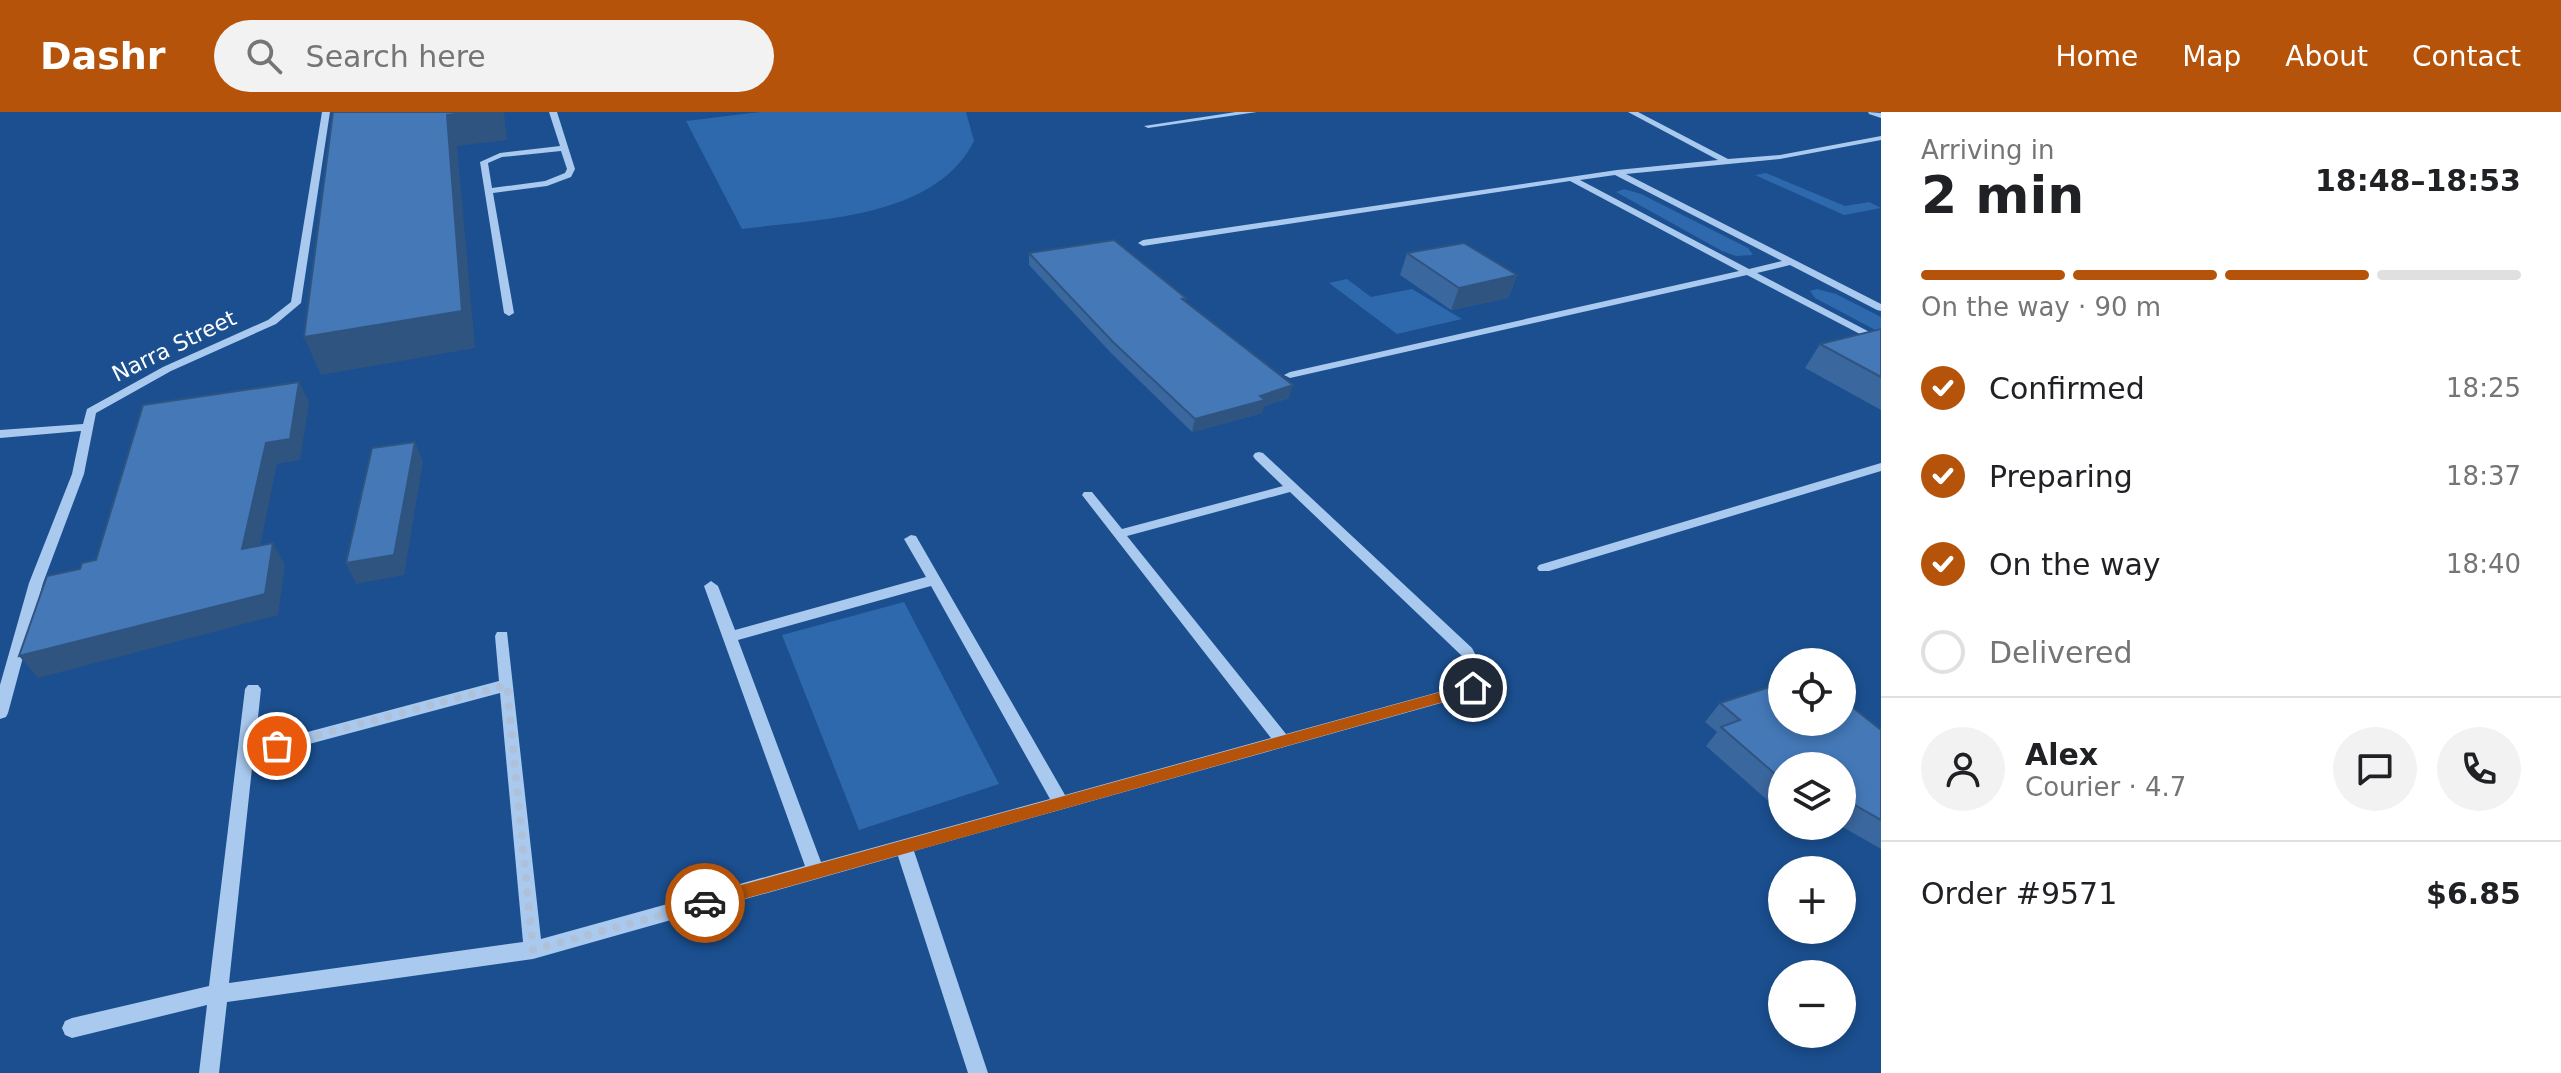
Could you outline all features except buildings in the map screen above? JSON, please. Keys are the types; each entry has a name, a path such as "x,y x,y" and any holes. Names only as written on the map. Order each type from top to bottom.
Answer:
{"street":[{"name":"Narra Street","path":"86,427 91,411 167,369 223,347 272,322 296,303 326,112"},
{"path":"488,191 561,180 571,169 553,112"},
{"path":"1148,126 1253,112"},
{"path":"1632,112 1730,163"},
{"path":"1872,112 1881,116"},
{"path":"1143,243 1571,178 1730,163 1881,138"},
{"path":"509,313 484,162 489,158 565,148"},
{"path":"1617,172 1881,308"},
{"path":"1571,178 1881,342"},
{"path":"1290,375 1791,262"},
{"path":"0,434 86,427 78,474 36,583 0,713"},
{"path":"72,1028 215,994 533,950 1473,688 1479,677 1467,652 1259,456"},
{"path":"1544,568 1881,467"},
{"path":"1118,534 1293,487"},
{"path":"1088,495 1283,741"},
{"path":"911,539 1061,803"},
{"path":"730,637 934,580"},
{"path":"711,586 816,872"},
{"path":"502,636 533,950"},
{"path":"248,754 507,685"},
{"path":"209,1073 215,994 248,754 253,689"},
{"path":"904,847 978,1073"}],"shaded area":[{"path":"760,112 966,112 974,141 956,167 932,186 903,200 838,217 742,229 686,121"},
{"path":"1766,173 1845,206 1869,202 1881,208 1844,215 1755,175"},
{"path":"1624,189 1641,194 1748,248 1753,255 1736,256 1722,251 1616,192"},
{"path":"1347,279 1371,297 1412,289 1462,319 1397,334 1329,283"},
{"path":"1817,289 1836,294 1881,317 1881,333 1815,298 1810,291"},
{"path":"904,602 999,784 859,830 782,635"}],"way so far":[{"path":"277,746 507,685 533,950 705,903"}],"route":[{"path":"705,903 1473,688"}]}
